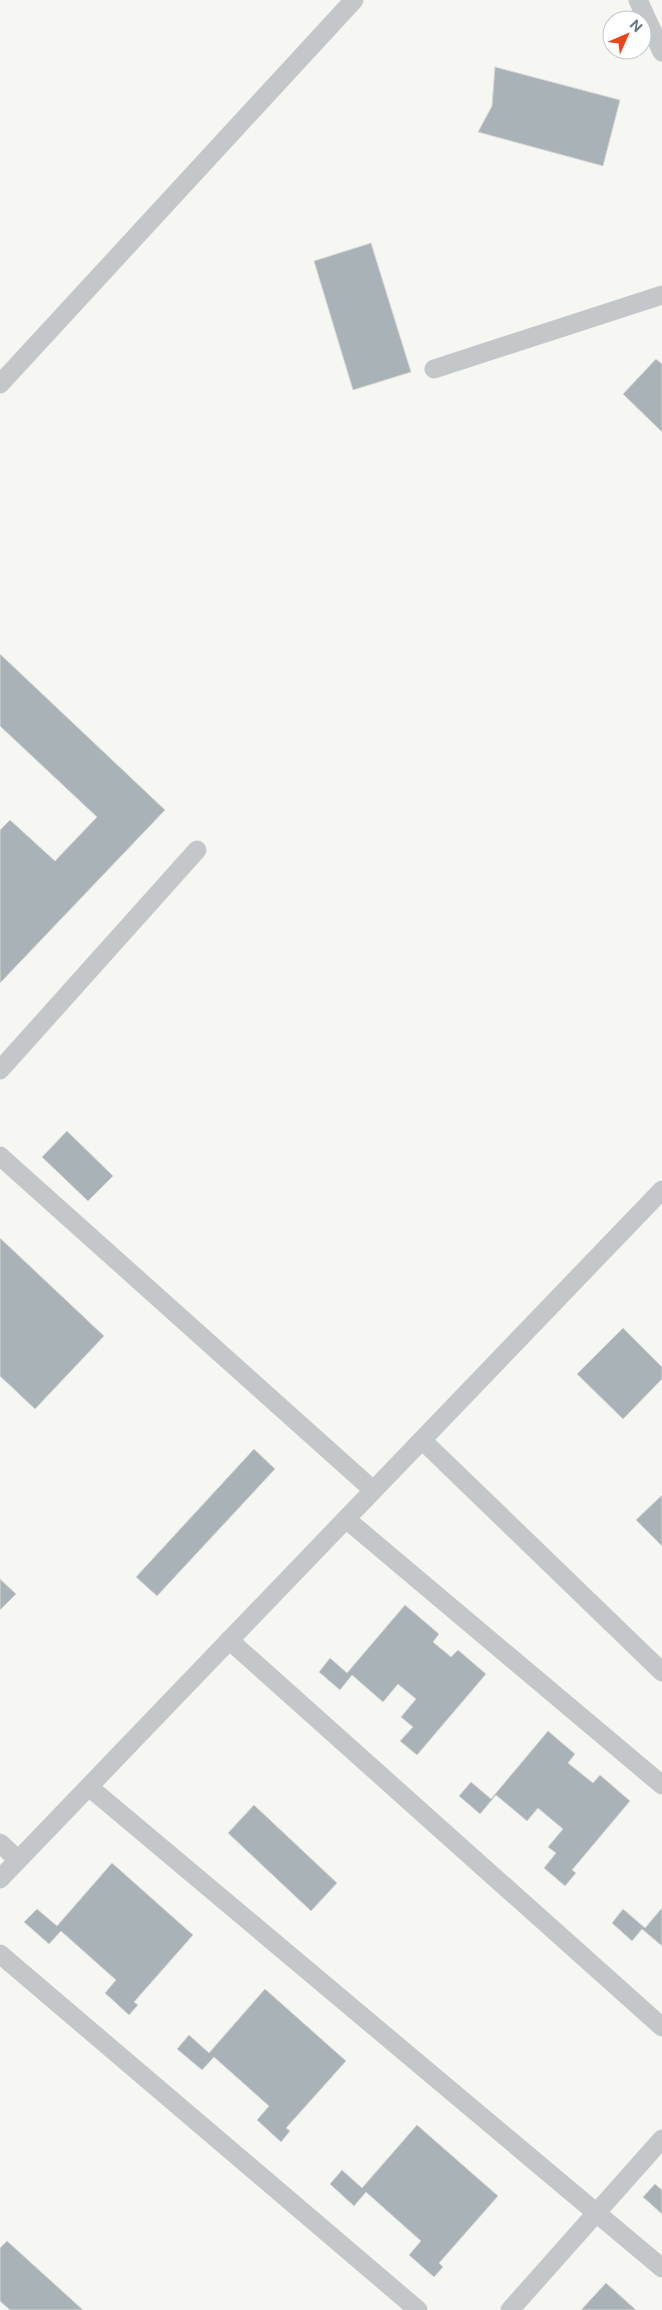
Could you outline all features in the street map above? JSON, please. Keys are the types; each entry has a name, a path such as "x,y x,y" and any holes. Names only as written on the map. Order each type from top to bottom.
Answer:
{"lane":[{"path":"0,384 354,0"},
{"path":"638,0 662,52"},
{"path":"434,368 662,295"},
{"path":"0,1070 197,850"},
{"path":"0,1156 373,1490"},
{"path":"0,1879 662,1190"},
{"path":"422,1440 662,1672"},
{"path":"346,1519 662,1785"},
{"path":"229,1640 662,2027"},
{"path":"89,1787 662,2268"},
{"path":"0,1843 18,1860"},
{"path":"0,1954 418,2310"},
{"path":"510,2310 662,2139"}],"building":[{"path":"495,67 620,100 603,166 478,132 492,106"},
{"path":"371,243 411,372 353,390 314,261"},
{"path":"656,359 662,364 662,432 623,394"},
{"path":"0,654 165,810 0,983 0,830 10,820 55,861 97,817 0,726"},
{"path":"67,1131 113,1176 88,1201 42,1157"},
{"path":"0,1238 104,1336 35,1409 0,1376"},
{"path":"623,1328 662,1367 662,1379 623,1419 577,1374"},
{"path":"254,1449 275,1469 157,1596 136,1577"},
{"path":"662,1495 662,1546 636,1520"},
{"path":"0,1579 16,1594 0,1610"},
{"path":"405,1605 439,1634 433,1642 451,1657 458,1650 486,1674 417,1755 400,1741 413,1727 401,1717 416,1699 398,1684 383,1702 352,1675 340,1690 319,1672 330,1658 347,1673"},
{"path":"548,1731 575,1754 568,1763 593,1783 600,1775 630,1801 572,1870 576,1873 565,1886 544,1868 556,1853 548,1847 563,1829 538,1808 527,1821 496,1795 480,1814 459,1796 471,1782 491,1799"},
{"path":"254,1805 337,1883 311,1911 228,1833"},
{"path":"112,1863 193,1935 134,2002 138,2005 129,2015 105,1993 116,1980 61,1931 49,1944 24,1922 37,1909 57,1926"},
{"path":"662,1908 662,1946 642,1929 632,1941 612,1923 623,1909 645,1928"},
{"path":"265,1989 346,2061 286,2128 290,2131 281,2142 257,2120 269,2106 214,2057 202,2070 177,2049 189,2035 209,2053"},
{"path":"417,2125 498,2196 439,2263 443,2267 434,2277 409,2255 421,2241 366,2192 354,2206 330,2184 342,2170 362,2188"},
{"path":"655,2184 662,2190 662,2214 643,2197"},
{"path":"7,2241 83,2310 10,2310 0,2301 0,2248"},
{"path":"606,2283 636,2310 581,2310"}]}
